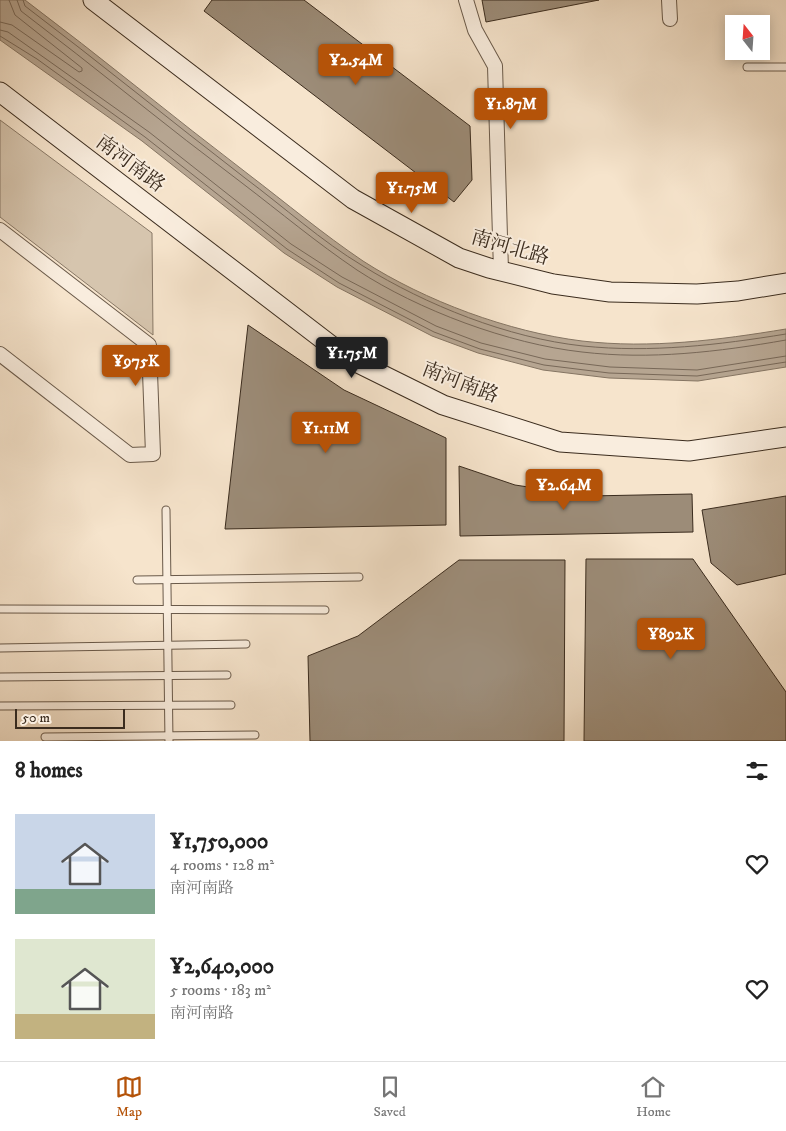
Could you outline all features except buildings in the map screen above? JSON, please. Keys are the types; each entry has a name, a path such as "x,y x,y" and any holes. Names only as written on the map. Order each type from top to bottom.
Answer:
{"street":[{"name":"南河北路","path":"93,0 353,199 459,258 501,272 553,284 610,292 697,294 738,291 786,283"},
{"path":"466,0 475,30 495,66 501,272"},
{"path":"669,0 670,19"},
{"name":"南河南路","path":"0,92 346,357 443,405 560,442 689,451 786,438"},
{"path":"0,230 149,345 153,454 130,455 0,354"}],"lane":[{"path":"747,67 786,67"},
{"path":"166,510 169,738"},
{"path":"138,580 359,577"},
{"path":"0,609 324,610"},
{"path":"0,648 246,644"},
{"path":"0,677 227,675"},
{"path":"0,706 232,705"},
{"path":"45,737 169,738 255,735"}],"shaded area":[{"path":"0,120 152,233 153,335 0,217"}],"water":[{"path":"0,0 25,0 333,240 387,276 440,302 468,313 526,330 582,341 659,344 736,337 786,329 786,367 698,381 609,378 543,370 478,353 432,336 337,287 284,253 142,141 0,40"}]}
